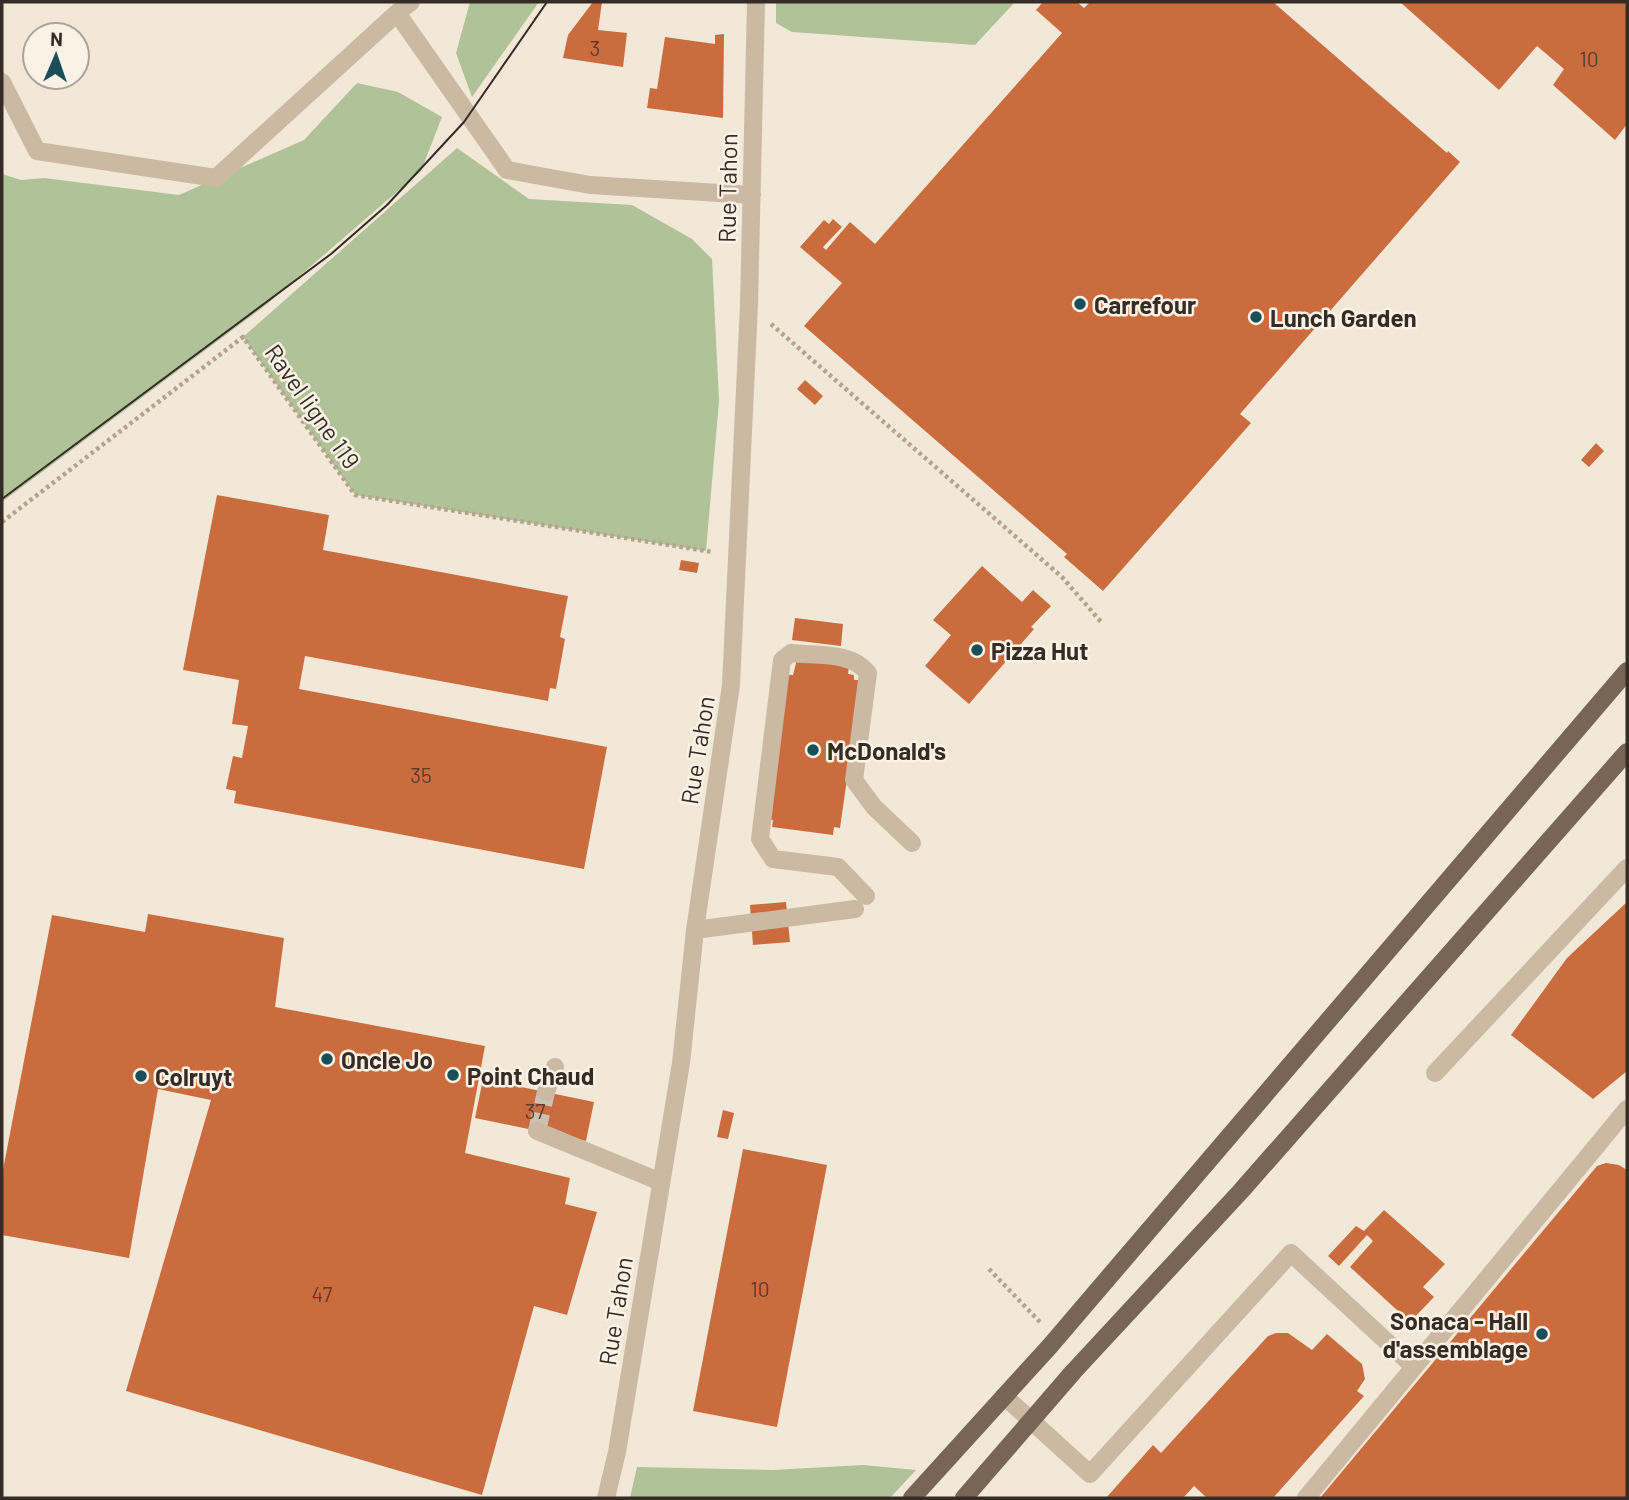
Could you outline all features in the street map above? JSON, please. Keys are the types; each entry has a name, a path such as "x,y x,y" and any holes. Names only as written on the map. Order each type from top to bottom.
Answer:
{"main road":[{"path":"912,1498 1050,1346 1627,671"},
{"path":"964,1498 1241,1191 1627,752"}],"street":[{"name":"Rue Tahon","path":"606,1498 619,1438 681,1063 695,930 732,685 749,305 756,2"},
{"path":"2,82 37,151 216,178 404,8 507,170 590,185 751,195"},
{"path":"695,930 861,902 838,867 773,859 760,839 782,660 791,653 850,659 862,664 868,673 854,780 874,807 912,843"},
{"path":"1436,1073 1627,868"},
{"path":"546,1092 555,1067"},
{"path":"1306,1498 1627,1109"},
{"path":"537,1131 661,1182"},
{"path":"1004,1396 1090,1474 1291,1253 1414,1367"}],"path":[{"path":"749,305 1062,577 1102,623"},
{"name":"Ravel ligne 119","path":"2,522 243,337 355,495 738,556"},
{"path":"989,1269 1039,1319 1050,1346"}],"green space":[{"path":"470,2 539,2 472,97 456,53"},
{"path":"776,2 1015,2 975,45 792,32 776,23"},
{"path":"357,83 398,92 442,117 421,171 266,305 2,502 2,174 21,180 44,178 179,195 304,140"},
{"path":"457,148 529,199 632,205 692,239 712,259 719,401 706,551 355,495 243,337"},
{"path":"863,1465 916,1470 890,1498 630,1498 637,1467 773,1470"}],"building":[{"path":"593,2 602,2 598,30 627,33 623,67 563,58 568,35"},
{"name":"Carrefour","path":"1043,2 1077,2 1084,8 1090,2 1273,2 1460,162 1240,414 1251,423 1103,591 1064,557 1067,554 804,326 842,283 800,247 824,220 829,224 833,219 842,227 823,247 826,250 850,222 875,244 1062,33 1036,10"},
{"path":"1400,2 1627,2 1627,124 1615,140 1553,85 1564,69 1537,46 1499,90"},
{"path":"724,34 723,118 647,108 650,88 657,89 665,37 715,44 715,35"},
{"path":"805,380 823,396 815,405 797,389"},
{"path":"1596,443 1604,451 1589,467 1581,460"},
{"path":"217,495 329,515 323,550 568,596 560,637 565,639 556,689 550,688 548,701 305,656 299,689 607,747 584,869 234,803 236,791 226,789 233,756 242,758 248,726 232,724 239,680 183,670"},
{"path":"681,560 699,563 697,573 679,570"},
{"name":"Pizza Hut","path":"982,566 1022,602 1033,590 1051,606 969,704 925,666 951,635 933,620"},
{"path":"795,618 843,624 841,646 792,640"},
{"name":"McDonald's","path":"797,659 849,665 848,674 854,675 854,680 861,680 840,828 834,827 833,835 772,827 773,820 768,819 785,675 793,675"},
{"path":"786,902 790,942 753,945 750,905"},
{"path":"1627,902 1627,1071 1593,1099 1511,1035 1567,958"},
{"path":"148,914 284,938 275,1007 485,1046 465,1153 570,1178 565,1204 597,1212 567,1315 534,1306 482,1495 126,1391 211,1100 158,1089 129,1258 2,1235 2,1175 52,915 145,932"},
{"path":"483,1079 594,1102 586,1141 475,1118"},
{"path":"723,1110 734,1113 728,1139 717,1137"},
{"path":"743,1149 827,1165 777,1427 693,1411"},
{"name":"Sonaca - Hall d'assemblage","path":"1606,1163 1619,1165 1627,1170 1627,1498 1320,1498 1597,1166"},
{"path":"1384,1210 1445,1264 1423,1287 1434,1297 1410,1322 1350,1267 1373,1241 1367,1235 1339,1266 1328,1256 1356,1226 1364,1231"},
{"path":"1288,1333 1312,1350 1327,1334 1362,1364 1365,1379 1357,1391 1364,1396 1273,1498 1207,1498 1194,1486 1183,1498 1106,1498 1153,1445 1161,1453 1268,1336"}],"tunnel":[{"path":"537,1131 546,1092"}],"tram line":[{"path":"2,499 331,254 387,205 464,122 547,2"}],"place":[{"name":"Carrefour","path":"1080,304"},
{"name":"Lunch Garden","path":"1256,317"},
{"name":"Pizza Hut","path":"977,650"},
{"name":"McDonald's","path":"813,750"},
{"name":"Oncle Jo","path":"327,1059"},
{"name":"Point Chaud","path":"453,1075"},
{"name":"Colruyt","path":"141,1076"},
{"name":"Sonaca - Hall d'assemblage","path":"1542,1334"}]}
